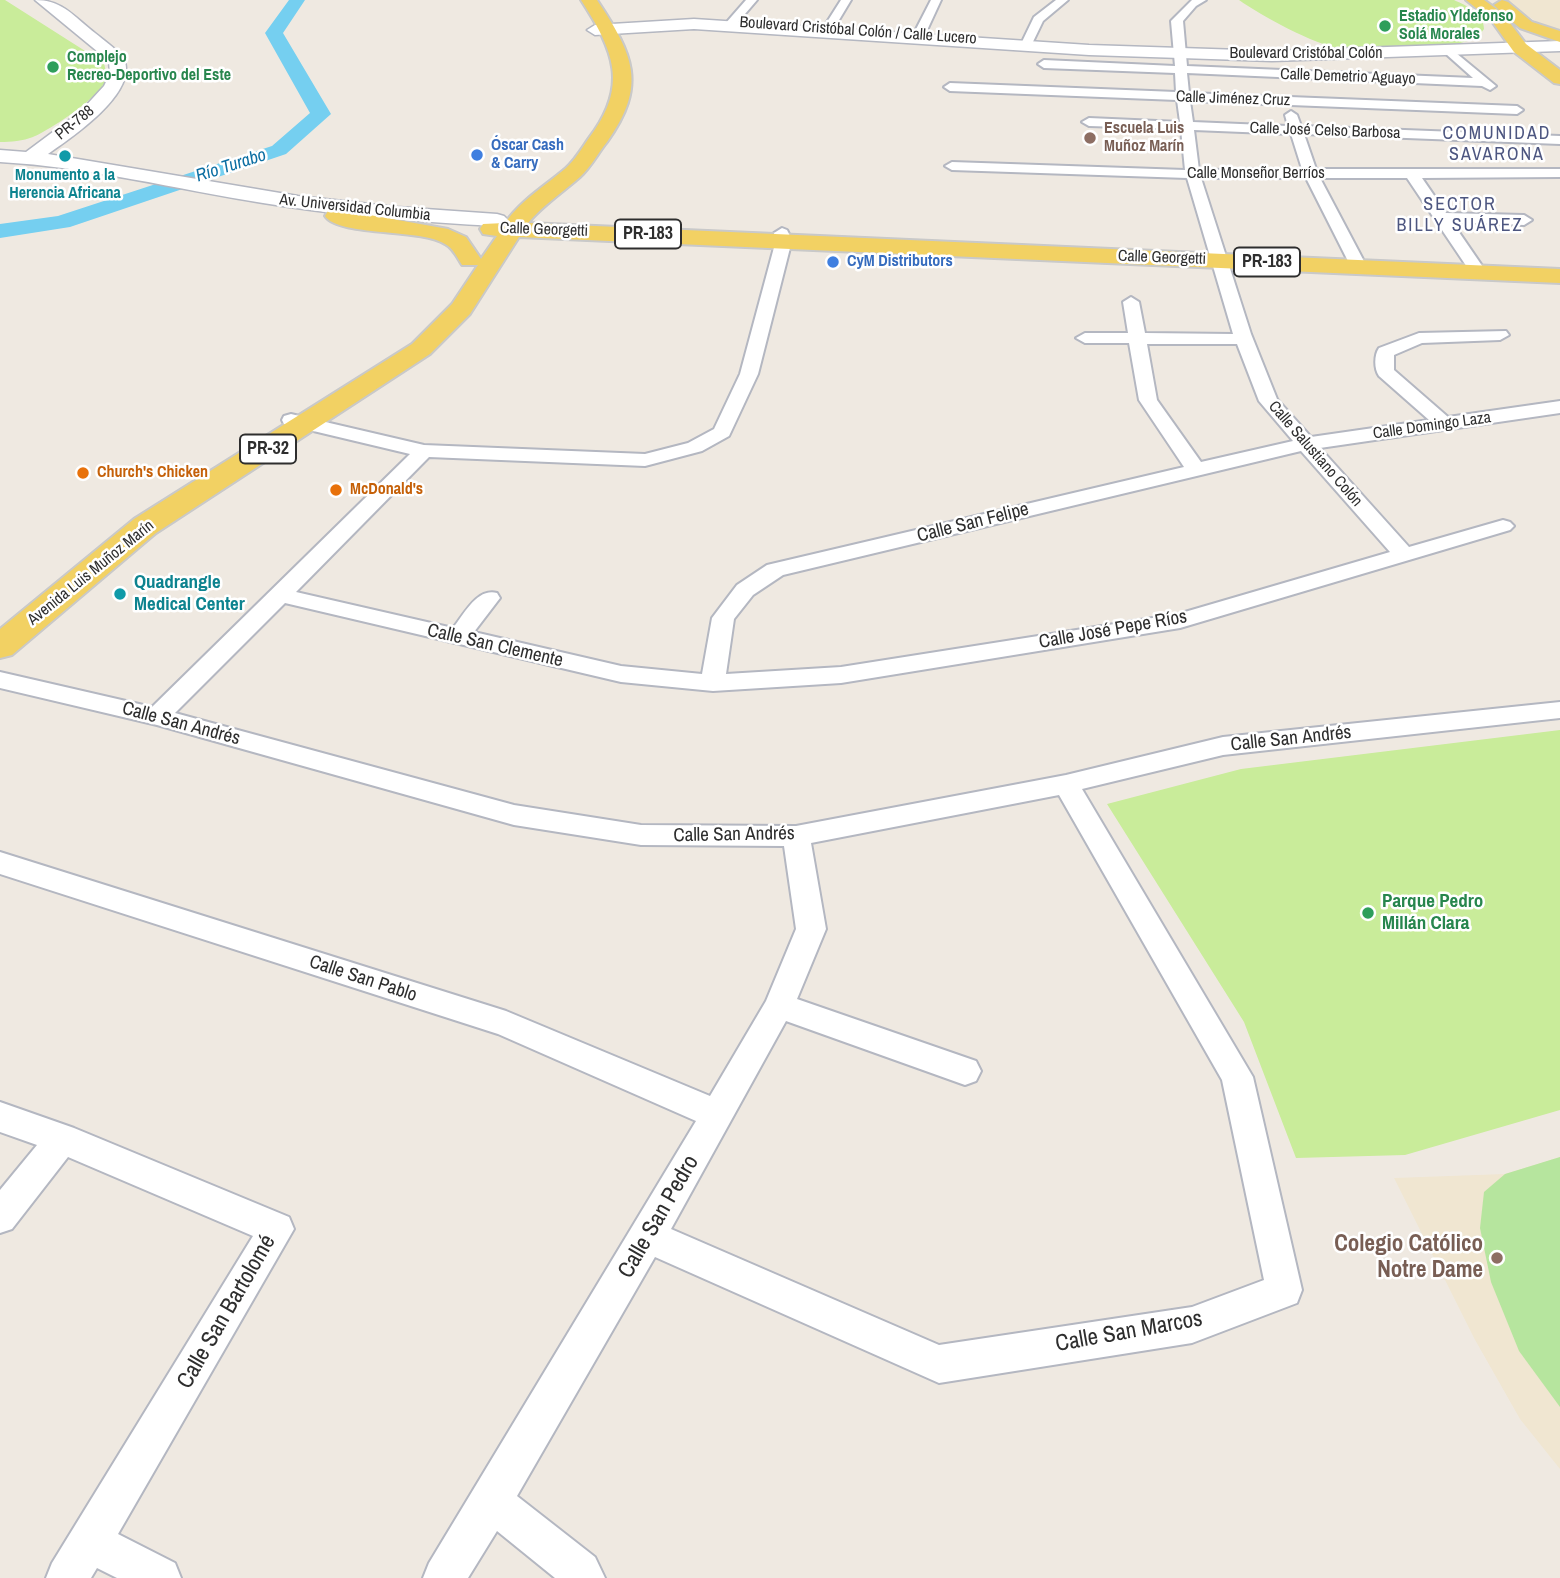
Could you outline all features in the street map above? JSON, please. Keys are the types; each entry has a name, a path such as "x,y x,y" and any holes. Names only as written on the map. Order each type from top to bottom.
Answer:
{"main road":[{"name":"Avenida Luis Muñoz Marín","path":"0,625 123,526 421,349 445,327 461,309 504,225 576,170 613,120 624,87 622,64 600,28 578,0"},
{"name":"Avenida Luis Muñoz Marín","path":"0,647 145,526 299,422 416,338 443,306 470,260 585,136 603,105 610,62 589,0"},
{"path":"1474,0 1490,10 1520,48 1560,79"},
{"path":"1494,0 1526,25 1560,37"},
{"path":"1508,30 1539,31"},
{"path":"587,155 584,150 608,112 603,105 615,96 618,78 623,72"},
{"path":"336,216 353,223 443,235 461,245 470,260"},
{"name":"Calle Georgetti","path":"504,225 783,236 974,251 1560,276"}],"street":[{"path":"730,24 752,0"},
{"path":"827,31 846,0"},
{"path":"918,37 936,0"},
{"path":"1027,44 1038,19 1063,0"},
{"name":"Calle Salustiano Colón","path":"1201,0 1192,4 1177,21 1183,97 1193,174 1244,339 1268,401 1405,556"},
{"name":"PR-788","path":"31,157 88,114 111,91 118,78 118,62 104,49 64,31 35,4"},
{"name":"Boulevard Cristóbal Colón / Calle Lucero","path":"600,28 730,24 1179,53"},
{"name":"Boulevard Cristóbal Colón","path":"1179,53 1306,56 1560,46"},
{"path":"1450,52 1558,142"},
{"path":"1272,56 1311,174 1359,267"},
{"path":"1306,56 1330,76"},
{"name":"Calle Demetrio Aguayo","path":"1044,64 1485,82"},
{"name":"Calle Jiménez Cruz","path":"950,87 1286,101 1526,117"},
{"name":"Calle José Celso Barbosa","path":"1089,122 1558,142"},
{"name":"Av. Universidad Columbia","path":"0,156 31,157 214,189 353,209 504,225"},
{"name":"Calle Monseñor Berríos","path":"952,166 1193,174 1560,173"},
{"path":"1412,174 1479,272"},
{"name":"Av. Universidad Columbia","path":"214,189 227,198 336,216 504,225"},
{"path":"1443,217 1524,220"},
{"path":"299,422 424,451 645,460 695,447 722,432 749,374 783,236"},
{"path":"1131,302 1148,400 1196,469"},
{"path":"1444,424 1385,372 1385,352 1419,338 1500,335"},
{"path":"1085,338 1244,339"},
{"name":"Calle Domingo Laza","path":"1304,444 1560,407"},
{"name":"Calle San Felipe","path":"713,683 723,618 745,590 775,570 1304,444"},
{"path":"157,717 424,451"},
{"name":"Calle José Pepe Ríos","path":"713,683 841,675 1180,621 1503,526"},
{"name":"Calle San Clemente","path":"280,595 621,674 713,683"},
{"path":"458,637 489,598"},
{"name":"Calle San Andrés","path":"0,680 157,717 514,815 641,835 796,835 1066,783 1223,746 1560,710"},
{"name":"Calle San Marcos","path":"648,1236 939,1364 1192,1325 1284,1290 1237,1077 1066,783"},
{"name":"Calle San Pedro","path":"443,1578 492,1501 648,1236 779,1006 811,929 796,835"},
{"name":"Calle San Pablo","path":"0,863 506,1024 718,1115"},
{"path":"779,1006 965,1071"},
{"name":"Calle San Bartolomé","path":"0,1117 62,1139 277,1229 67,1578"},
{"path":"0,1217 62,1139"},
{"path":"492,1501 584,1578"},
{"path":"90,1542 160,1578"}],"shaded area":[{"path":"1505,0 1560,0 1560,33 1543,26"},
{"name":"Colegio Católico Notre Dame","path":"1560,1157 1560,1469 1520,1419 1474,1338 1394,1178 1505,1174"}],"green space":[{"name":"Complejo Recreo-Deportivo del Este","path":"0,0 5,0 104,63 106,79 95,95 51,128 33,137 0,142"},
{"name":"Estadio Yldefonso Solá Morales","path":"1239,0 1454,0 1478,14 1484,29 1474,38 1440,47 1341,49 1288,29"},
{"name":"Parque Pedro Millán Clara","path":"1560,730 1560,1110 1405,1155 1296,1158 1244,1022 1107,804 1241,769"},
{"path":"1560,1157 1560,1407 1519,1351 1491,1282 1480,1228 1484,1192 1505,1174"}],"waterway":[{"name":"Río Turabo","path":"0,231 62,222 279,150 321,114 274,33 297,0"}],"place":[{"name":"Estadio Yldefonso Solá Morales","path":"1385,26"},
{"name":"Complejo Recreo-Deportivo del Este","path":"53,67"},
{"name":"Escuela Luis Muñoz Marín","path":"1090,138"},
{"name":"Óscar Cash & Carry","path":"477,155"},
{"name":"Monumento a la Herencia Africana","path":"65,156"},
{"name":"CyM Distributors","path":"833,262"},
{"name":"Church's Chicken","path":"83,473"},
{"name":"McDonald's","path":"336,490"},
{"name":"Quadrangle Medical Center","path":"120,594"},
{"name":"Parque Pedro Millán Clara","path":"1368,913"},
{"name":"Colegio Católico Notre Dame","path":"1497,1258"}],"district":[{"name":"COMUNIDAD SAVARONA","path":"1497,144"},
{"name":"SECTOR BILLY SUÁREZ","path":"1460,215"}]}
